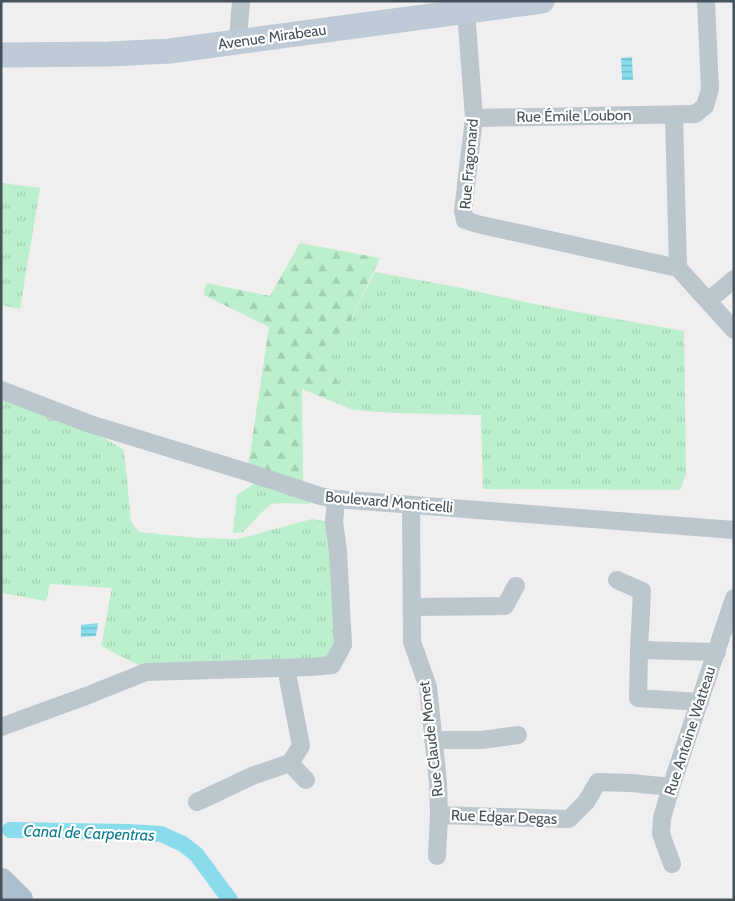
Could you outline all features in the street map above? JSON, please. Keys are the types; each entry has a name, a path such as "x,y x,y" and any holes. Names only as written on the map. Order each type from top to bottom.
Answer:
{"main road":[{"name":"Avenue Mirabeau","path":"1,55 170,51 542,1"},
{"path":"1,882 19,900"}],"street":[{"path":"238,41 241,1"},
{"name":"Rue Émile Loubon","path":"474,118 695,114 705,106 710,89 706,1"},
{"name":"Rue Fragonard","path":"466,11 474,118 463,210 465,220 678,268"},
{"path":"674,115 678,268 734,330"},
{"path":"708,301 734,279"},
{"name":"Boulevard Monticelli","path":"1,390 90,424 320,496 336,499 734,530"},
{"path":"1,726 86,696 146,672 311,668 332,665 343,646 338,551 334,522 336,499"},
{"name":"Rue Claude Monet","path":"411,505 412,642 428,688 438,782 437,856"},
{"path":"617,580 642,591 638,698 700,702"},
{"path":"412,607 505,606 516,586"},
{"name":"Rue Antoine Watteau","path":"672,864 661,834 662,818 734,598"},
{"path":"639,650 717,652"},
{"path":"197,802 252,776 290,763 301,746 286,668"},
{"path":"433,740 481,740 518,735"},
{"path":"290,763 306,780"},
{"name":"Rue Edgar Degas","path":"439,815 569,819 586,802 598,782 671,787"}],"green space":[{"path":"1,183 40,188 20,309 1,305"},
{"path":"300,243 380,258 349,324 321,349 353,410 302,389 303,485 248,467 269,327 204,295 206,283 270,296"},
{"path":"375,272 539,305 684,331 686,474 680,490 483,489 481,415 353,410 321,349 349,324"},
{"path":"1,399 88,429 124,450 131,522 139,532 198,538 238,539 312,519 329,522 338,646 331,661 144,668 101,646 112,588 50,584 46,601 1,593"},
{"path":"258,481 312,501 309,504 271,504 243,532 233,533 237,495"}],"water":[{"path":"632,57 633,80 622,80 621,58"},
{"path":"98,623 96,636 81,637 81,625"}],"waterway":[{"name":"Canal de Carpentras","path":"10,830 161,834 183,844 196,854 230,900"}]}
